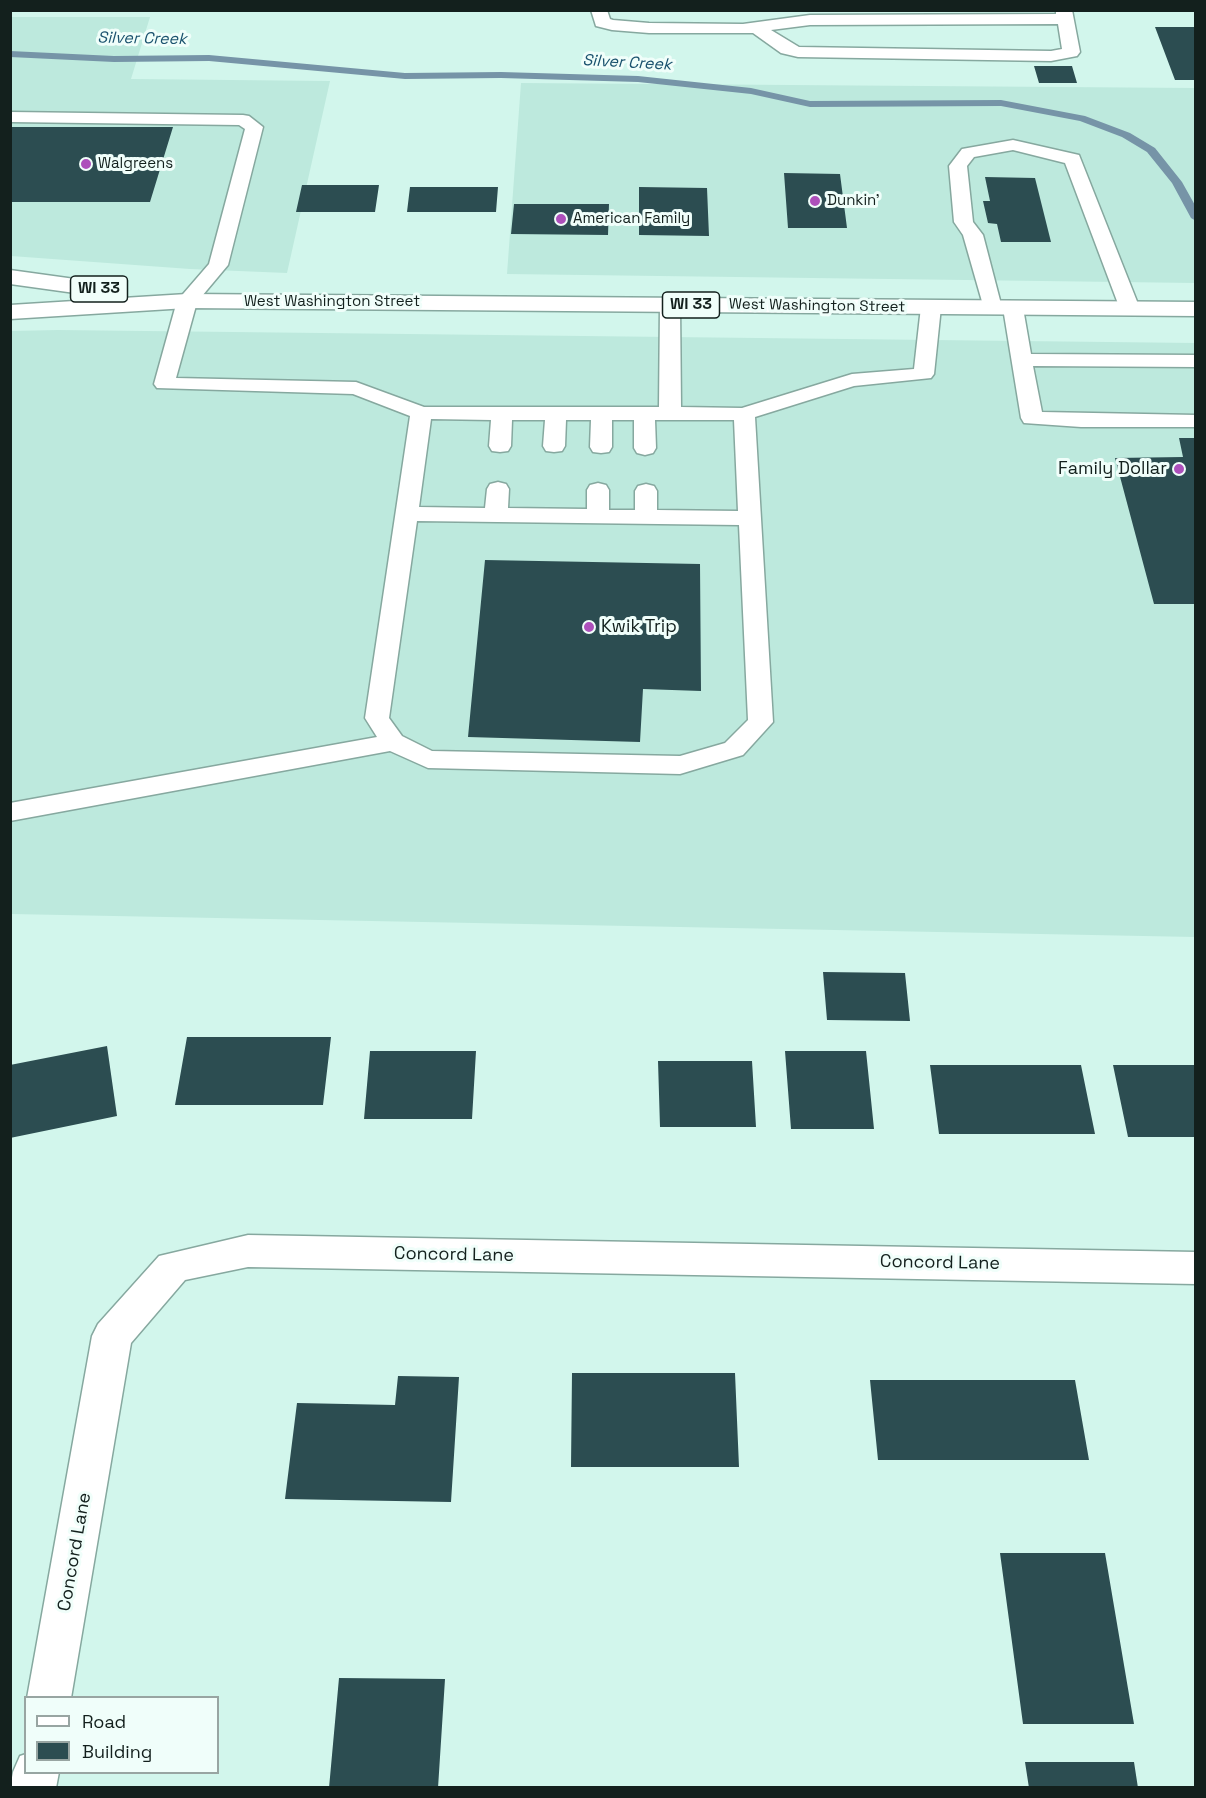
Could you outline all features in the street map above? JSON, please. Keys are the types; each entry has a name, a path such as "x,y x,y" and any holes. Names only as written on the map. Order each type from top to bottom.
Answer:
{"main road":[{"name":"West Washington Street","path":"10,277 188,301"},
{"name":"West Washington Street","path":"10,312 188,301 1196,309"},
{"name":"Concord Lane","path":"49,1696 112,1336 173,1267 248,1251 1196,1268"}],"lane":[{"path":"599,10 602,22 649,28 757,28 810,20 1064,15 1071,52 1051,56 798,52 787,49 757,28"},
{"path":"10,117 243,120 254,127 218,265 188,301 164,384 356,388 421,413 744,414 852,380 924,374 931,307"},
{"path":"1130,309 1072,159 1013,145 968,153 958,166 964,222 973,235 1022,360 1032,418 1081,421 1196,421"},
{"path":"670,305 670,414"},
{"path":"1022,360 1196,361"},
{"path":"421,413 377,718 393,742 428,759 680,765 734,749 761,722 744,414"},
{"path":"500,446 502,413"},
{"path":"554,446 556,414"},
{"path":"601,447 602,414"},
{"path":"644,414 645,448"},
{"path":"496,515 498,489"},
{"path":"598,490 598,516"},
{"path":"549,516 551,491"},
{"path":"646,491 646,516"},
{"path":"407,514 750,518"},
{"path":"10,812 393,742"}],"shaded area":[{"path":"11,17 150,17 131,79 330,81 287,273 190,269 11,256"},
{"path":"521,83 1195,88 1195,283 507,274"},
{"path":"10,331 1195,343 1195,937 11,914"}],"building":[{"path":"1155,27 1196,27 1196,80 1175,80"},
{"path":"1034,66 1072,66 1077,83 1039,83"},
{"name":"Walgreens","path":"10,127 173,127 150,202 10,202"},
{"name":"Dunkin'","path":"784,173 840,174 847,228 788,228"},
{"path":"985,177 1035,178 1051,242 1001,242 997,224 988,223 983,201 990,201"},
{"path":"302,185 379,185 375,212 296,212"},
{"path":"410,187 498,187 496,212 407,212"},
{"path":"639,187 707,188 709,236 639,235"},
{"name":"American Family","path":"514,204 609,204 608,235 511,234"},
{"path":"1179,438 1196,438 1196,604 1154,604 1115,458 1183,457"},
{"name":"Kwik Trip","path":"485,560 700,564 701,691 643,689 640,742 468,737"},
{"path":"823,972 905,973 910,1021 827,1020"},
{"path":"187,1037 331,1037 323,1105 175,1105"},
{"path":"107,1046 117,1116 10,1138 10,1065"},
{"path":"370,1051 476,1051 472,1119 364,1119"},
{"path":"785,1051 866,1051 874,1129 791,1129"},
{"path":"658,1061 752,1061 756,1127 660,1127"},
{"path":"930,1065 1081,1065 1095,1134 939,1134"},
{"path":"1113,1065 1196,1065 1196,1137 1128,1137"},
{"path":"572,1373 735,1373 739,1467 571,1467"},
{"path":"398,1376 459,1377 451,1502 285,1499 297,1403 395,1405"},
{"path":"870,1380 1075,1380 1089,1460 878,1460"},
{"path":"1000,1553 1105,1553 1134,1724 1023,1724"},
{"path":"339,1678 445,1679 438,1788 329,1788"},
{"path":"1025,1762 1134,1762 1138,1788 1029,1788"}],"waterway":[{"name":"Silver Creek","path":"10,54 114,59 209,58 405,76 501,75 638,79 751,91 810,104 1001,103 1082,118 1126,135 1151,150 1177,182 1196,218"}],"place":[{"name":"Walgreens","path":"86,164"},
{"name":"Dunkin'","path":"815,201"},
{"name":"American Family","path":"561,219"},
{"name":"Family Dollar","path":"1179,469"},
{"name":"Kwik Trip","path":"589,627"}]}
